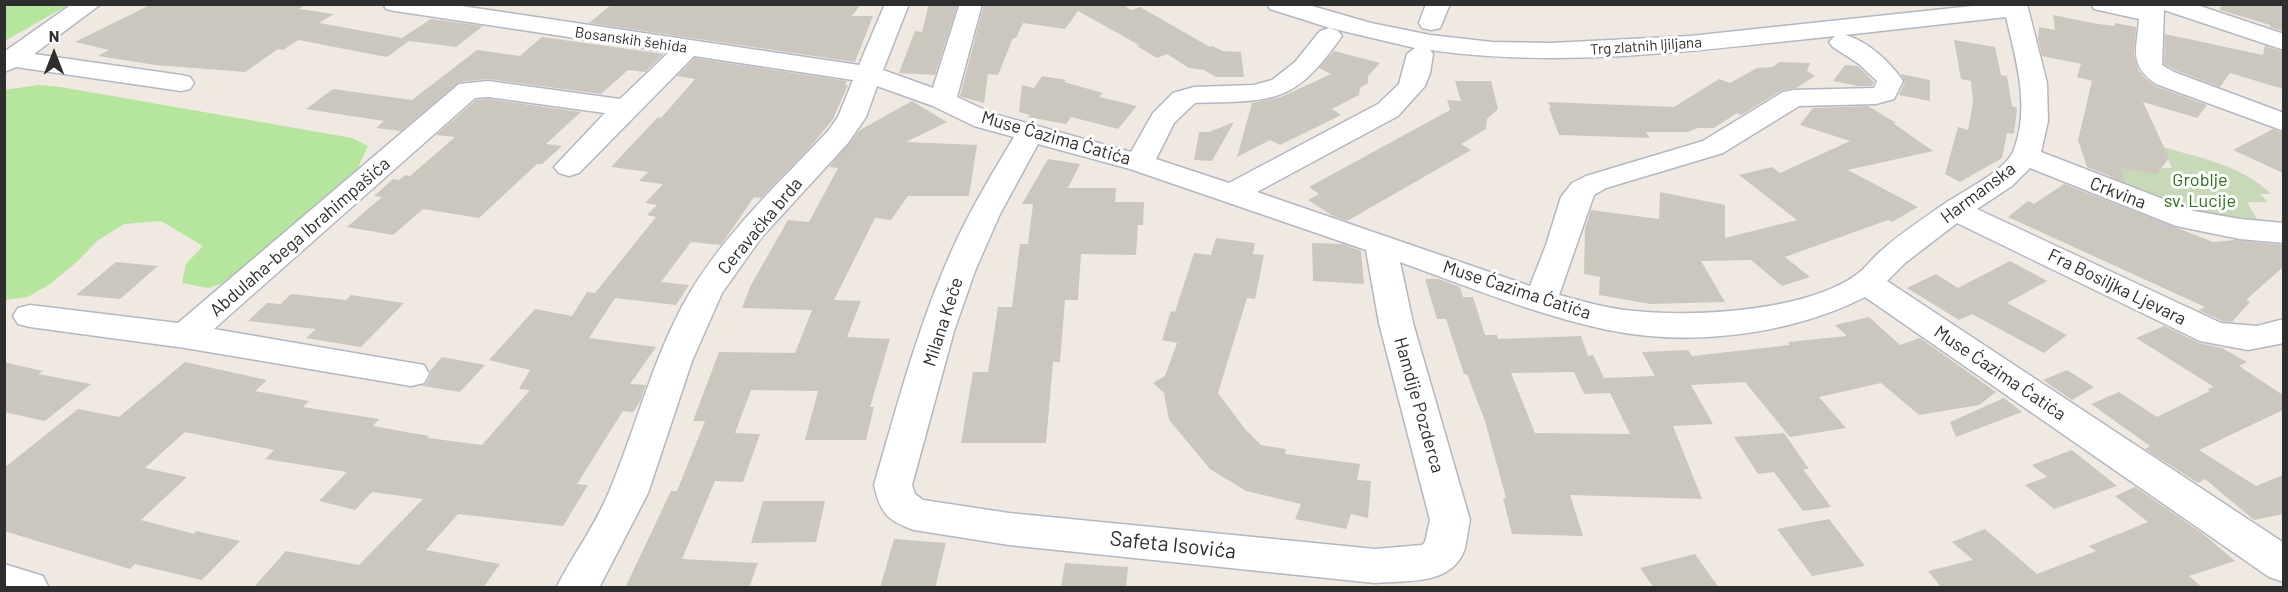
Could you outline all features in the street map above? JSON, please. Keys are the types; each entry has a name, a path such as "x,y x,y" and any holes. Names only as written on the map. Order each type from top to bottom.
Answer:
{"street":[{"path":"9,61 89,4"},
{"name":"Bosanskih šehida","path":"395,4 868,74"},
{"name":"Ceravačka brda","path":"577,588 616,522 634,481 678,349 706,292 736,248 838,137 852,117 897,4"},
{"name":"Trg zlatnih ljiljana","path":"1279,4 1344,25 1387,34 1452,45 1521,51 1649,48 2015,7"},
{"path":"2103,4 2158,8 2283,43"},
{"path":"943,100 971,6"},
{"name":"Harmanska","path":"1867,283 1894,256 1955,210 2002,180 2026,156 2034,122 2034,83 2015,7"},
{"path":"2158,8 2149,64 2153,70 2165,78 2283,123"},
{"path":"1140,163 1156,127 1182,99 1197,96 1250,95 1270,92 1303,72 1329,36"},
{"path":"1540,301 1562,246 1576,197 1582,189 1596,182 1713,147 1793,98 1876,96 1885,93 1890,81 1884,72 1877,64 1842,42"},
{"path":"569,167 688,48"},
{"path":"1231,194 1389,110 1417,80 1420,54"},
{"path":"9,61 181,83"},
{"name":"Muse Ćazima Ćatića","path":"868,74 943,100 984,120 1140,163 1381,244 1540,301 1609,319 1666,325 1723,324 1785,314 1828,302 1867,283 2283,566"},
{"name":"Abdulaha-bega Ibrahimpašića","path":"185,336 468,90 488,89 626,108"},
{"name":"Milana Keče","path":"914,514 897,502 893,485 934,347 972,241 999,186 1030,133"},
{"name":"Crkvina","path":"2026,156 2187,219 2240,229 2283,233"},
{"name":"Fra Bosiljka Ljevara","path":"1955,210 2212,333 2255,338 2268,337 2283,330"},
{"name":"Hamdije Pozderca","path":"1381,244 1396,323 1450,520 1444,549 1433,561"},
{"path":"30,316 185,336"},
{"name":"Abdulaha-bega Ibrahimpašića","path":"185,336 411,374"},
{"name":"Safeta Isovića","path":"914,514 1009,529 1375,566 1388,567 1433,561"},
{"path":"4,581 28,588"}],"green space":[{"path":"5,4 68,4 68,5 5,41"},
{"path":"38,85 61,87 352,138 368,146 356,172 233,280 208,288 182,283 186,264 203,246 161,221 124,224 97,241 78,261 50,284 28,297 5,300 4,90"},
{"name":"Groblje sv. Lucije","path":"2162,147 2234,169 2260,184 2271,194 2260,194 2268,202 2247,202 2264,231 2105,186 2121,161 2142,168 2172,168"}],"building":[{"path":"152,4 307,4 299,9 334,14 319,23 402,38 431,19 483,26 456,47 409,41 387,57 298,40 283,50 278,49 245,72 156,65 98,56 109,50 75,42"},
{"path":"612,4 861,4 852,16 873,16 855,62 589,23"},
{"path":"929,4 958,4 935,75 899,73 915,31 922,32"},
{"path":"984,4 1122,4 1131,10 1140,7 1210,47 1223,51 1241,52 1244,77 1216,77 1204,70 1189,68 1167,54 1157,58 1137,46 1139,45 1078,11 1065,29 1023,23 1016,38 1013,38 998,75 988,74 984,103 962,97 960,96"},
{"path":"2221,4 2283,4 2283,31 2220,10"},
{"path":"2053,15 2098,24 2115,26 2115,23 2136,27 2134,56 2139,71 2145,78 2155,86 2207,105 2197,118 2143,102 2169,158 2157,174 2120,168 2125,182 2087,167 2078,140 2092,81 2077,77 2081,64 2042,56 2038,39 2039,27 2055,30"},
{"path":"2165,34 2263,55 2265,46 2283,52 2283,89 2230,73 2220,87 2175,70 2164,64"},
{"path":"542,37 664,54 645,72 628,70 601,94 488,79 459,82 401,131 376,128 384,121 306,109 333,89 412,100 477,50 520,56"},
{"path":"1954,40 1995,47 2001,75 2007,76 2012,106 2017,108 2014,134 2007,133 2002,158 1960,182 1945,174 1958,127 1968,130 1973,102 1971,81 1961,79"},
{"path":"1334,51 1380,63 1368,76 1368,83 1360,88 1359,95 1332,109 1341,115 1280,145 1270,140 1237,157 1252,103 1281,97 1331,74 1319,68"},
{"path":"695,58 847,81 845,85 848,85 833,119 812,145 761,198 754,197 721,245 691,242 661,282 689,285 676,305 615,298 589,338 656,347 630,384 646,385 640,402 633,412 623,411 577,484 588,485 563,526 458,514 426,550 500,564 483,588 253,588 286,551 359,565 423,499 372,492 355,510 319,501 347,472 265,459 274,450 185,432 145,468 187,477 141,520 194,534 196,531 240,541 202,580 135,564 130,569 4,531 4,468 78,409 119,417 185,362 267,380 255,391 309,401 303,407 379,419 373,426 429,436 428,438 482,445 530,390 519,389 530,370 489,360 535,309 572,316 587,292 595,293 656,217 647,215 657,205 645,203 663,184 639,181 648,172 611,167 658,117 661,118 695,79 677,76"},
{"path":"1779,62 1810,63 1807,71 1815,76 1796,88 1782,90 1741,115 1737,113 1714,128 1698,128 1688,132 1646,132 1650,138 1559,135 1549,108 1551,108 1548,102 1674,107 1719,79 1730,83 1757,68 1773,67"},
{"path":"1845,65 1858,66 1874,82 1872,86 1833,81"},
{"path":"1901,74 1930,80 1930,101 1899,95 1905,82"},
{"path":"1042,76 1066,80 1064,82 1103,93 1099,97 1137,106 1118,129 1071,117 1066,124 1028,117 1030,115 1019,112 1022,85 1034,88"},
{"path":"1455,81 1491,81 1498,109 1487,119 1486,129 1461,144 1471,150 1347,221 1333,216 1308,200 1319,194 1309,187 1450,110 1447,100 1461,101"},
{"path":"488,99 581,112 546,144 562,146 542,164 537,164 479,218 423,209 393,235 347,227 382,197 374,196 393,179 399,180 405,175 410,176 455,137 436,135 476,100"},
{"path":"912,101 947,122 906,142 977,145 969,196 908,196 891,220 875,218 834,300 861,301 847,337 890,339 870,407 874,407 866,440 805,440 818,391 751,390 735,433 760,434 743,482 715,481 682,559 758,563 749,588 625,588 671,491 677,491 705,421 693,421 719,352 795,353 812,310 742,308 751,285 788,220 809,222 838,168 829,167 860,130"},
{"path":"1868,106 1896,123 1893,123 1933,151 1848,170 1918,207 1892,222 1888,220 1785,257 1810,277 1782,286 1751,260 1701,261 1725,302 1650,304 1599,295 1600,277 1584,274 1585,229 1591,210 1659,219 1660,192 1725,205 1725,238 1797,220 1739,175 1772,167 1780,173 1850,141 1800,125 1813,108"},
{"path":"1234,122 1212,161 1194,160 1199,132 1209,132"},
{"path":"2273,129 2283,133 2283,173 2233,150"},
{"path":"1048,159 1080,164 1068,188 1116,188 1115,202 1144,202 1143,225 1138,225 1136,255 1081,254 1078,300 1065,300 1060,362 1053,362 1046,443 961,443 973,372 988,372 998,307 1012,307 1020,244 1028,244 1033,204 1022,204"},
{"path":"2064,184 2213,242 2235,240 2283,245 2283,267 2246,300 2250,302 2232,322 2222,321 2198,310 2205,307 2008,217 2028,201 2034,204"},
{"path":"1216,238 1255,243 1253,254 1264,255 1255,299 1247,298 1218,393 1245,429 1261,445 1286,449 1285,454 1360,464 1357,480 1371,481 1368,518 1351,514 1346,529 1295,519 1301,504 1246,491 1210,469 1169,420 1164,393 1153,383 1165,376 1177,343 1162,340 1171,311 1175,312 1194,253 1211,255"},
{"path":"1312,243 1343,244 1361,251 1364,284 1313,281"},
{"path":"2010,261 2047,281 2007,303 2067,335 2044,353 1972,314 1959,320 1907,288 1936,274 1958,288"},
{"path":"116,262 158,266 120,299 76,295"},
{"path":"1425,279 1439,279 1460,287 1463,297 1473,297 1485,335 1497,335 1498,339 1581,336 1588,356 1593,355 1604,378 1655,376 1642,352 1688,350 1692,356 1790,345 1788,342 1847,336 1835,325 1869,317 1900,345 1920,338 1996,392 1979,405 1919,415 1881,383 1819,397 1846,428 1790,437 1745,382 1691,385 1713,424 1673,426 1702,499 1570,495 1583,536 1512,534 1503,498 1506,498 1485,421 1467,374 1464,374 1446,319 1437,319","holes":["1574,372 1584,394 1610,393 1630,434 1535,433 1511,373"]},
{"path":"291,294 346,300 351,295 404,303 361,347 306,338 316,329 248,321 267,303 281,304"},
{"path":"2164,326 2199,343 2222,348 2247,362 2239,366 2283,395 2283,410 2199,450 2256,486 2283,475 2283,514 2254,520 2205,479 2198,483 2145,449 2150,446 2091,404 2119,392 2157,417 2214,387 2136,338"},
{"path":"442,357 485,365 460,392 422,386 426,384 431,375 430,371"},
{"path":"4,362 43,371 38,374 91,384 45,421 4,412"},
{"path":"2067,370 2094,387 2072,400 2043,380"},
{"path":"2004,398 2022,412 1956,437 1950,422"},
{"path":"1784,433 1809,469 1803,469 1831,507 1803,511 1774,472 1758,474 1734,437"},
{"path":"2072,450 2117,486 2054,509 2025,485 2047,477 2032,465"},
{"path":"2135,487 2203,534 2235,561 2189,576 2203,588 1942,588 1928,571 1973,560 1952,542 1985,529 2037,574 2096,551 2089,546 2148,522 2115,496"},
{"path":"763,501 825,501 816,542 751,543"},
{"path":"1829,519 1865,566 1812,576 1777,529"},
{"path":"894,539 946,543 935,588 880,588"},
{"path":"1695,554 1719,588 1654,588 1640,568"},
{"path":"1065,563 1128,567 1126,588 1061,588"}]}
